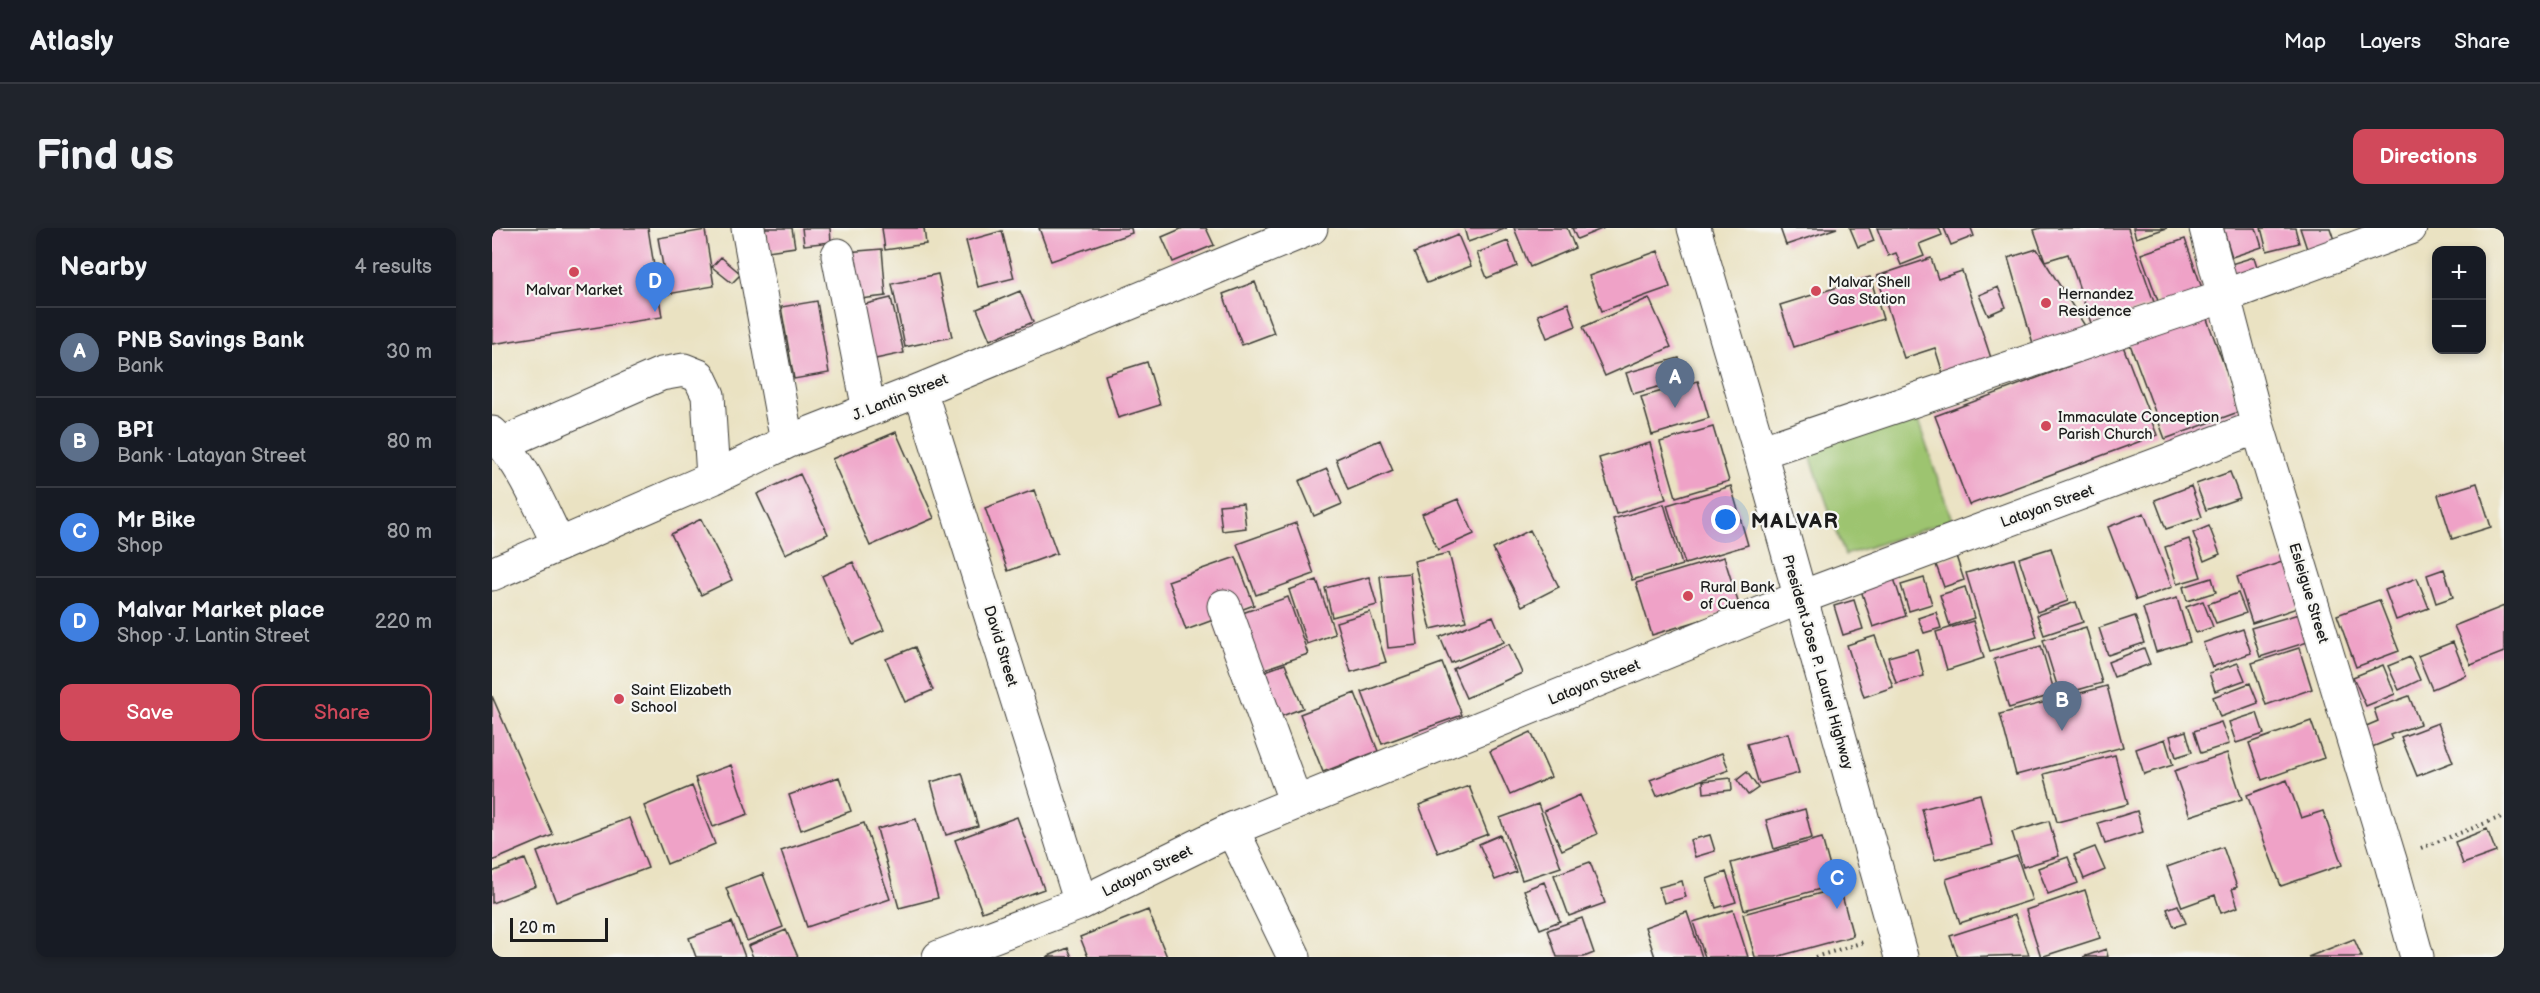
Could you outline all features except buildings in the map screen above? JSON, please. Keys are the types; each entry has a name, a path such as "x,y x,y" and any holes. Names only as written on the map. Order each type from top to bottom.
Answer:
{"main road":[{"path":"748,228 787,442"},
{"name":"J. Lantin Street","path":"492,574 713,478 787,442 920,390 1311,228"},
{"name":"President Jose P. Laurel Highway","path":"1694,228 1760,452 1897,945"},
{"name":"Esleigue Street","path":"2206,228 2258,427 2390,860 2417,957"},
{"path":"1760,452 2224,296 2410,228"},
{"path":"838,255 868,410"},
{"path":"559,545 525,477 498,438 661,374 684,370 699,376 708,395 713,478"},
{"name":"David Street","path":"920,390 1081,903"},
{"name":"Latayan Street","path":"939,957 1081,903 1232,829 1799,598 2258,427"},
{"path":"1224,606 1296,803"},
{"path":"1232,829 1294,957"}],"path":[{"path":"2390,860 2504,816"},
{"path":"1815,957 1897,945"}],"green space":[{"path":"1914,409 1952,520 1845,555 1807,447"}],"place":[{"name":"Malvar Market","path":"574,272"},
{"name":"Malvar Shell Gas Station","path":"1816,291"},
{"name":"Hernandez Residence","path":"2046,303"},
{"name":"Malvar Market place","path":"655,312"},
{"name":"PNB Savings Bank","path":"1675,408"},
{"name":"Immaculate Conception Parish Church","path":"2046,426"},
{"name":"Rural Bank of Cuenca","path":"1688,596"},
{"name":"Saint Elizabeth School","path":"619,699"},
{"name":"BPI","path":"2062,731"},
{"name":"Mr Bike","path":"1837,909"}],"district":[{"name":"MALVAR","path":"1795,521"}]}
